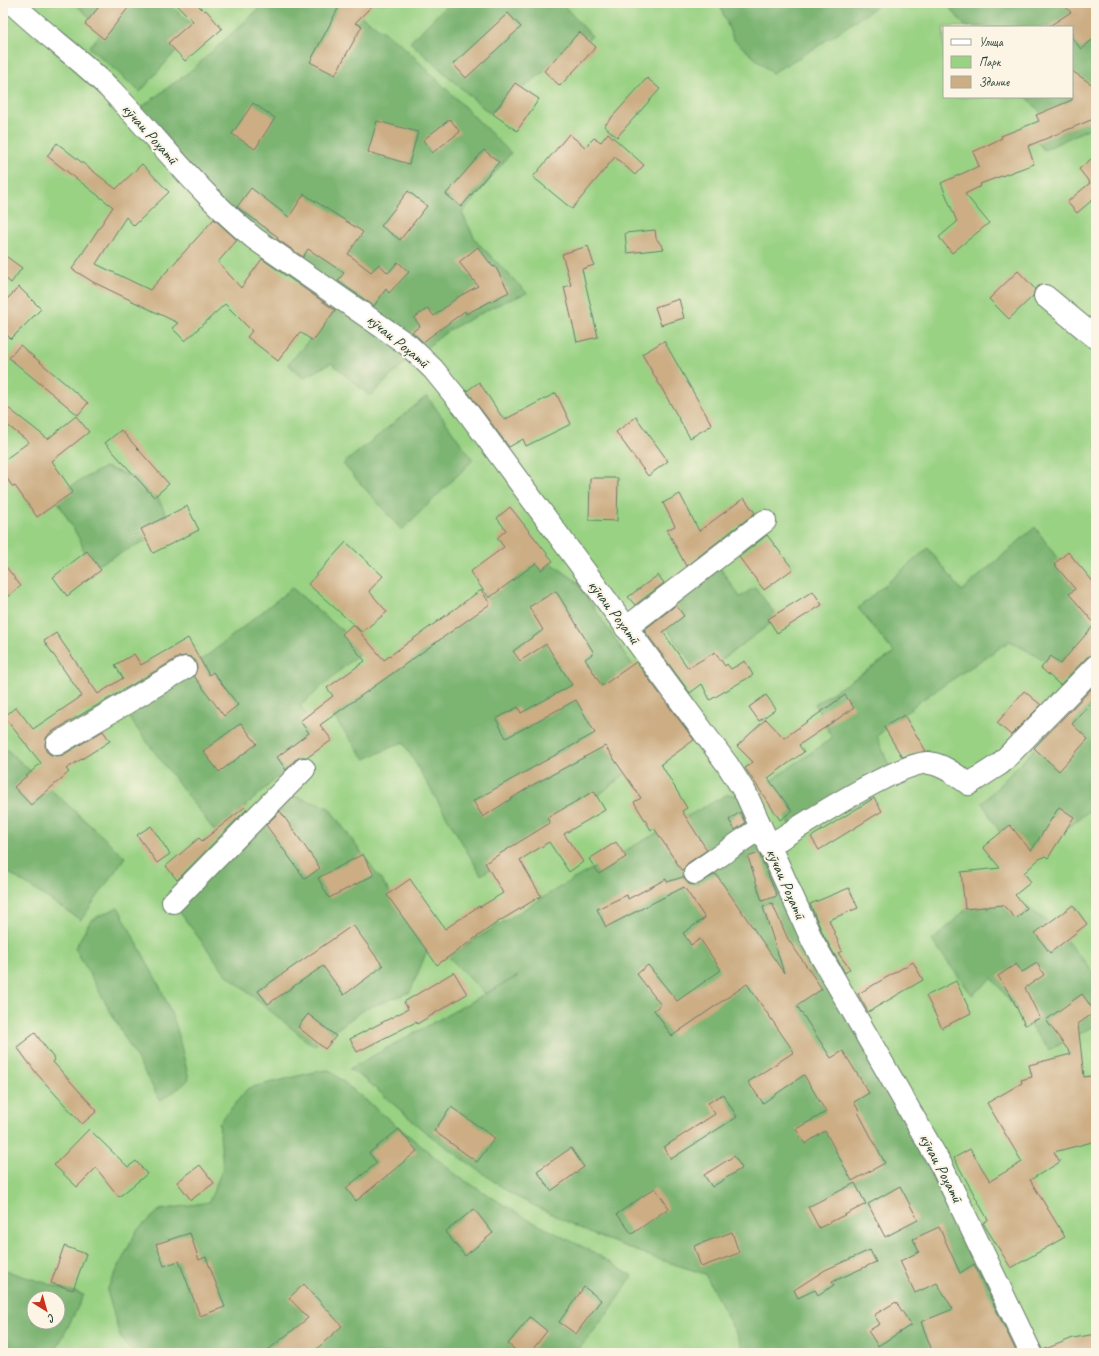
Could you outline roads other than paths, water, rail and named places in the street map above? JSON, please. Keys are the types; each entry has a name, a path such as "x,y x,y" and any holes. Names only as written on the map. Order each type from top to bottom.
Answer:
{"street":[{"name":"кӯчаи Роҳатӣ","path":"15,6 112,91 187,176 233,220 255,239 408,345 433,369 464,407 727,764 746,794 813,942 941,1165 1031,1353"},
{"path":"1044,296 1096,338"},
{"path":"626,628 765,521"},
{"path":"695,873 765,837 847,799 912,765 928,763 940,766 969,784 1000,764 1096,666"},
{"path":"57,744 185,668"},
{"path":"173,902 304,769"}]}
